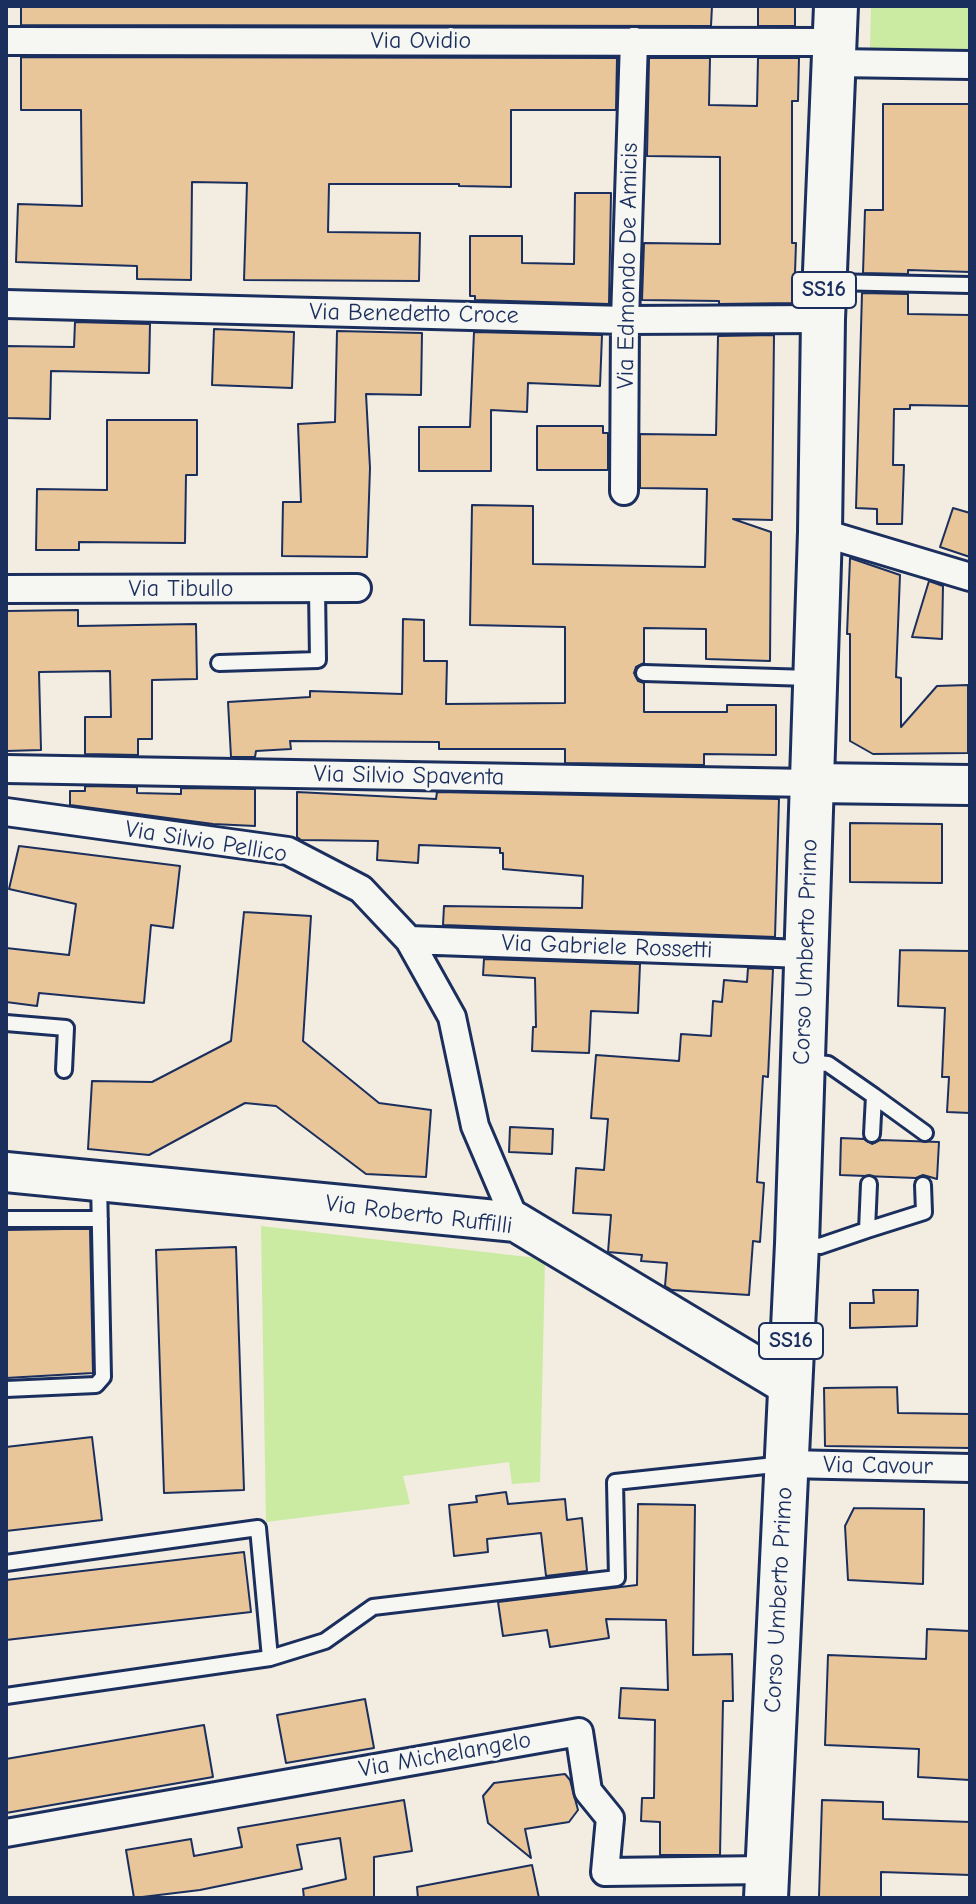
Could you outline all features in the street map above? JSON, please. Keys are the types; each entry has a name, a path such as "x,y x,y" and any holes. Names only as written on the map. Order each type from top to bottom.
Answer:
{"main road":[{"name":"Corso Umberto Primo","path":"766,1884 797,1244 820,532 824,300 835,37"}],"street":[{"name":"Via Ovidio","path":"6,41 634,41 835,37 970,65"},
{"name":"Via Edmondo De Amicis","path":"624,491 625,320 634,41"},
{"name":"Via Benedetto Croce","path":"6,304 625,320 824,300"},
{"path":"820,532 970,577"},
{"name":"Via Tibullo","path":"6,589 357,588"},
{"name":"Via Silvio Spaventa","path":"6,769 811,783"},
{"path":"811,783 970,785"},
{"name":"Via Silvio Pellico","path":"6,812 288,851 361,889 409,940 452,1017 475,1126 516,1222"},
{"name":"Via Gabriele Rossetti","path":"409,940 805,954"},
{"name":"Via Roberto Ruffilli","path":"6,1172 516,1222 789,1386"},
{"name":"Via Cavour","path":"786,1464 970,1468"},
{"name":"Via Michelangelo","path":"6,1833 579,1732 588,1791 610,1818 605,1872 766,1884"}],"lane":[{"path":"824,300 970,285"},
{"path":"219,663 318,660 317,589"},
{"path":"644,673 815,678"},
{"path":"6,1023 66,1028 64,1070"},
{"path":"802,1061 828,1064 925,1133"},
{"path":"872,1134 874,1096"},
{"path":"6,1389 96,1385 103,1377 99,1181"},
{"path":"867,1230 869,1184"},
{"path":"797,1244 820,1246 924,1212 923,1185"},
{"path":"6,1219 100,1219"},
{"path":"6,1696 270,1658 325,1641 373,1607 617,1578 615,1482 786,1464"},
{"path":"6,1563 258,1528 270,1658"}],"green space":[{"path":"871,6 970,6 970,49 870,48"},
{"path":"261,1226 545,1259 540,1482 512,1484 509,1462 403,1476 410,1504 266,1522"}],"building":[{"path":"21,6 712,6 711,26 21,25"},
{"path":"758,6 795,6 795,26 758,26"},
{"path":"21,57 617,58 616,110 511,110 511,187 329,184 328,232 420,233 419,281 244,280 247,183 192,182 191,280 137,279 137,266 16,262 18,204 82,206 81,110 21,110"},
{"path":"649,58 710,58 709,105 757,106 758,58 799,58 798,101 792,101 792,243 796,243 794,303 719,304 719,301 642,300 644,243 720,244 720,157 647,156"},
{"path":"883,104 970,104 970,272 908,270 908,274 863,273 865,210 883,210"},
{"path":"575,193 611,193 609,304 475,300 475,296 470,296 470,236 522,236 522,263 574,264"},
{"path":"862,293 908,294 908,314 970,315 970,406 910,405 910,409 894,409 893,465 904,465 902,524 877,524 877,509 856,508"},
{"path":"75,322 150,324 149,373 51,371 50,419 6,418 6,346 74,347"},
{"path":"214,329 294,332 292,388 212,385"},
{"path":"337,331 422,333 421,395 366,394 370,468 367,557 282,556 283,502 301,502 298,424 335,422"},
{"path":"474,332 602,335 600,386 528,383 527,412 491,410 491,471 419,471 419,427 470,427"},
{"path":"774,335 772,520 733,519 771,532 770,661 706,659 706,629 644,628 644,663 636,667 634,673 638,681 644,683 644,712 727,712 727,705 776,705 776,755 704,754 704,765 565,763 565,749 439,749 439,742 290,741 291,749 256,751 255,757 231,757 228,702 310,697 310,691 402,694 403,619 424,620 424,661 447,661 446,704 565,703 565,627 470,625 472,505 533,506 533,564 705,567 707,489 640,488 640,434 716,435 718,336"},
{"path":"107,420 197,420 197,475 186,475 185,543 79,542 79,550 36,550 37,489 107,490"},
{"path":"537,426 603,426 603,433 608,433 608,470 537,470"},
{"path":"953,508 970,513 970,557 940,547"},
{"path":"850,558 900,575 896,677 901,678 901,727 937,686 968,685 968,753 873,754 850,741 850,634 847,634"},
{"path":"929,581 943,586 942,639 912,637"},
{"path":"78,610 78,626 196,624 197,679 152,680 152,739 138,739 138,755 85,754 85,717 111,717 110,671 39,672 41,750 6,751 6,611"},
{"path":"85,786 137,787 137,793 181,794 181,788 255,789 255,826 213,824 70,805 70,791 85,791"},
{"path":"297,792 436,799 437,792 779,799 775,937 443,925 444,906 582,908 583,876 503,869 500,848 419,845 418,863 377,860 378,841 301,840 297,837"},
{"path":"850,823 942,824 942,883 850,882"},
{"path":"19,846 180,866 173,928 151,925 144,1003 39,993 37,1006 6,1002 6,948 69,955 76,904 9,889"},
{"path":"244,912 311,916 303,1041 379,1103 431,1110 426,1177 366,1174 276,1106 245,1103 149,1155 88,1149 92,1081 152,1082 231,1041"},
{"path":"900,950 970,951 970,1113 947,1112 949,1077 942,1077 945,1008 898,1006"},
{"path":"484,959 640,964 638,1013 591,1011 589,1053 532,1051 533,1027 536,1027 535,978 483,975"},
{"path":"748,968 773,969 768,1077 763,1076 757,1182 764,1183 760,1242 753,1241 749,1295 672,1290 665,1286 667,1263 641,1261 642,1255 608,1252 611,1215 573,1213 576,1168 604,1170 608,1119 591,1118 596,1055 679,1061 681,1034 711,1036 713,1001 722,1002 724,980 747,982"},
{"path":"510,1127 553,1129 552,1154 509,1152"},
{"path":"841,1138 864,1139 872,1144 880,1140 939,1142 937,1179 923,1175 916,1178 840,1175"},
{"path":"90,1229 93,1373 6,1378 6,1230"},
{"path":"236,1247 244,1490 164,1493 156,1250"},
{"path":"873,1290 918,1290 917,1326 850,1328 850,1303 874,1303"},
{"path":"897,1387 898,1413 970,1414 970,1448 825,1446 824,1388"},
{"path":"92,1437 102,1520 6,1531 6,1447"},
{"path":"506,1492 508,1504 565,1499 567,1520 582,1518 587,1571 546,1576 541,1533 487,1539 488,1552 454,1556 449,1505 477,1502 476,1496"},
{"path":"638,1504 695,1505 693,1655 732,1654 733,1701 723,1701 720,1855 660,1855 660,1822 641,1821 642,1798 654,1798 655,1720 619,1718 621,1688 668,1690 666,1620 606,1619 609,1638 550,1647 547,1630 503,1636 498,1602 637,1585"},
{"path":"854,1508 924,1509 923,1584 848,1580 845,1526"},
{"path":"244,1552 251,1612 6,1640 6,1580"},
{"path":"927,1629 970,1631 970,1780 918,1777 919,1749 825,1745 828,1655 926,1659"},
{"path":"365,1699 374,1748 286,1763 277,1715"},
{"path":"204,1725 213,1777 6,1813 6,1759"},
{"path":"565,1774 570,1780 578,1810 569,1822 525,1829 531,1858 488,1823 483,1796 494,1783"},
{"path":"404,1800 412,1851 374,1857 374,1898 304,1898 303,1889 346,1879 340,1838 297,1845 302,1869 200,1890 134,1898 126,1850 191,1839 194,1856 242,1847 238,1828"},
{"path":"822,1800 883,1802 883,1819 970,1822 970,1875 881,1872 881,1898 819,1897"},
{"path":"532,1865 539,1898 418,1898 417,1887"}]}
